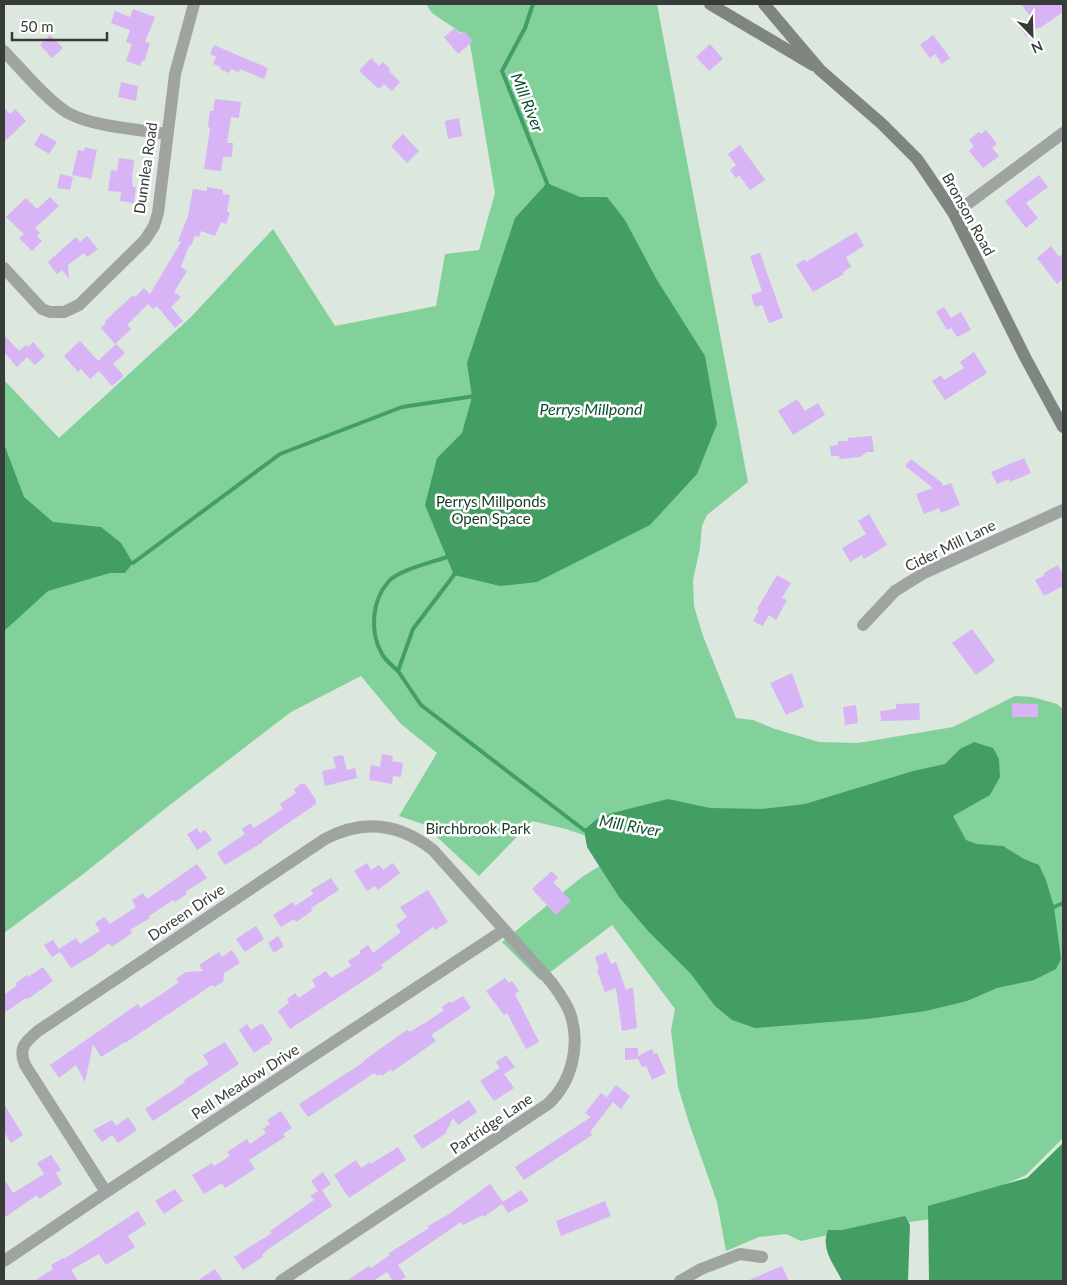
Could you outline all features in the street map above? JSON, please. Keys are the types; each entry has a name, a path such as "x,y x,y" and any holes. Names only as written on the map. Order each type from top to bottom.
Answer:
{"main road":[{"path":"710,4 820,70"},
{"name":"Bronson Road","path":"764,4 820,70 877,120 917,159 954,214 1026,359 1063,427"}],"street":[{"name":"Dunnlea Road","path":"4,268 46,311 64,312 79,305 145,240 154,226 158,213 166,134 175,74 194,4"},
{"path":"4,51 57,105 68,112 91,122 166,134"},
{"path":"954,214 1063,133"},
{"name":"Cider Mill Lane","path":"863,625 895,591 924,573 1063,510"},
{"name":"Doreen Drive","path":"106,1192 25,1066 22,1053 26,1042 38,1031 325,839 342,831 361,826 384,827 409,834 433,850 504,930"},
{"name":"Pell Meadow Drive","path":"4,1261 504,930"},
{"name":"Partridge Lane","path":"281,1281 530,1117 548,1104 560,1091 568,1076 574,1050 575,1038 571,1014 552,983 504,930"},
{"path":"680,1281 701,1269 740,1254 762,1257"}],"green space":[{"name":"Perrys Millponds Open Space","path":"426,4 657,4 748,482 707,515 702,526 700,548 693,580 694,606 703,636 736,718 753,720 775,729 819,742 858,743 953,727 1015,696 1032,697 1057,704 1063,709 1063,1138 1026,1175 939,1218 850,1230 801,1241 786,1234 759,1237 726,1251 717,1202 678,1087 671,1030 675,1009 612,925 540,980 502,942 582,877 611,859 607,843 566,829 532,821 479,876 423,824 399,816 437,753 401,724 361,676 291,712 82,875 4,933 4,380 59,438 191,317 273,229 335,326 436,306 445,254 479,250 495,193 469,38 432,13"}],"water":[{"name":"Perrys Millpond","path":"547,183 580,197 607,197 625,220 657,280 705,356 717,424 697,474 650,525 537,582 500,586 454,575 425,505 437,458 462,433 472,397 467,363 515,218"},
{"path":"4,444 24,497 53,522 101,527 121,543 133,563 125,573 110,573 48,591 4,631"},
{"path":"974,742 993,748 999,759 1000,777 990,795 953,816 966,840 977,844 1003,846 1024,859 1039,865 1046,880 1054,907 1061,959 1056,969 1034,980 997,988 967,1001 926,1011 867,1019 755,1028 732,1020 715,1006 691,974 649,932 619,897 587,847 584,830 597,819 612,813 668,799 710,808 761,809 805,804 913,771 945,764 960,749"},
{"path":"1063,1143 1063,1281 929,1281 928,1206 1027,1178"},
{"path":"905,1216 910,1225 908,1281 842,1281 827,1251 826,1237 828,1230 842,1230"}],"building":[{"path":"1021,4 1063,4 1063,12 1026,36 1019,27 1031,17"},
{"path":"133,9 155,17 145,42 150,43 145,60 142,61 140,66 126,61 132,44 126,42 130,30 111,23 115,11 130,17"},
{"path":"455,28 460,34 464,31 473,41 458,54 444,37"},
{"path":"50,35 63,48 52,58 40,45"},
{"path":"933,35 950,58 942,64 935,54 930,58 920,45"},
{"path":"710,44 723,59 709,71 696,57"},
{"path":"214,45 268,68 264,79 240,69 239,72 231,69 229,73 220,69 221,67 213,64 216,57 210,54"},
{"path":"371,58 379,66 383,62 400,82 392,91 384,84 379,89 359,71"},
{"path":"121,82 138,86 136,101 118,97"},
{"path":"215,99 241,102 239,118 231,117 227,143 233,143 232,157 223,157 221,171 204,169 210,129 208,126 210,111 213,111"},
{"path":"4,108 10,114 15,109 26,121 4,142"},
{"path":"459,118 462,136 448,139 445,121"},
{"path":"986,130 997,144 992,148 999,156 983,168 969,151 974,146 969,140 979,132 981,134"},
{"path":"41,133 57,142 49,154 34,145"},
{"path":"403,134 419,151 407,163 391,146"},
{"path":"740,145 765,180 750,190 739,175 736,178 730,170 736,165 728,154"},
{"path":"85,147 97,150 91,179 72,175 78,150 84,151"},
{"path":"119,158 134,160 132,178 133,187 136,187 134,203 120,201 121,192 108,191 111,170 117,171"},
{"path":"60,174 73,177 70,190 57,188"},
{"path":"1039,175 1048,187 1026,203 1038,218 1026,228 1005,201"},
{"path":"207,187 223,190 223,194 230,195 227,211 230,213 226,224 221,222 215,236 201,231 199,237 195,236 191,246 189,246 181,266 187,271 174,292 181,297 171,307 183,321 175,328 157,306 153,309 148,304 127,325 131,329 115,344 101,328 106,323 105,321 133,295 135,297 144,288 150,294 181,242 178,241 188,216 193,189 207,191"},
{"path":"50,197 59,206 35,228 40,233 37,236 42,241 32,251 19,238 24,234 6,217 26,198 37,209"},
{"path":"856,232 864,246 846,257 851,267 843,272 844,274 813,292 796,265 805,259 806,262"},
{"path":"87,236 98,249 87,257 84,253 68,265 69,279 62,270 57,274 48,262 76,237 80,242"},
{"path":"1051,246 1059,257 1063,254 1063,279 1057,284 1037,258"},
{"path":"760,253 783,318 769,323 762,305 755,307 751,295 762,291 750,256"},
{"path":"944,307 951,318 961,312 971,330 957,337 951,328 947,330 936,312"},
{"path":"4,335 19,351 26,345 28,347 33,342 45,356 35,365 27,357 17,367 4,352"},
{"path":"80,341 98,361 116,344 125,353 113,364 124,376 112,386 99,371 90,379 81,369 78,372 64,356"},
{"path":"974,352 987,373 945,400 932,381 941,375 944,380 964,368 960,362"},
{"path":"797,399 805,411 818,403 825,415 793,435 778,411"},
{"path":"872,436 874,452 867,452 860,457 840,459 839,456 831,456 830,446 838,445 838,441 848,441 848,438"},
{"path":"1024,458 1031,473 1010,482 1009,479 997,484 991,472"},
{"path":"911,459 942,483 943,486 951,483 960,505 941,513 939,508 924,514 916,494 933,488 905,466"},
{"path":"869,514 887,545 864,559 862,555 850,562 842,548 866,534 858,521"},
{"path":"1058,565 1063,575 1063,586 1044,596 1035,580"},
{"path":"777,575 791,583 782,598 787,600 776,620 769,615 763,626 753,621 759,610 757,609"},
{"path":"972,629 995,661 976,675 952,643"},
{"path":"792,673 804,707 786,715 770,683"},
{"path":"919,703 920,720 881,721 880,711 896,709 896,704"},
{"path":"1012,703 1038,704 1038,717 1012,717"},
{"path":"856,705 858,723 845,725 843,707"},
{"path":"382,754 393,756 392,761 403,763 401,777 393,776 392,784 369,780 371,765 380,767"},
{"path":"343,755 347,770 355,768 357,778 325,786 322,771 336,768 333,757"},
{"path":"301,784 305,784 316,800 316,804 263,842 225,865 217,853 245,834 242,829 250,823 254,828 283,809 280,804 296,793 294,789"},
{"path":"197,828 200,833 205,830 212,840 197,850 187,834"},
{"path":"367,863 371,870 379,865 383,870 393,863 400,873 378,890 375,886 367,891 354,871"},
{"path":"197,864 207,878 185,892 187,894 175,902 173,900 149,916 150,918 130,930 132,933 112,947 109,943 71,968 60,952 52,957 44,945 53,940 59,949 76,938 80,944 100,931 95,923 104,917 110,924 136,907 132,900 143,893 147,899"},
{"path":"552,871 558,878 553,882 571,901 556,915 532,889"},
{"path":"331,878 339,890 311,908 312,911 296,922 294,919 281,927 273,915 293,902 295,906 313,894 311,890"},
{"path":"428,890 448,922 435,930 433,927 381,965 383,968 290,1029 278,1011 289,1003 287,999 295,993 299,998 316,986 312,980 326,971 331,978 351,966 348,961 361,953 359,951 368,945 373,953 401,932 396,925 407,917 400,907"},
{"path":"256,926 264,939 245,952 236,939"},
{"path":"278,936 284,946 274,953 268,943"},
{"path":"232,950 240,963 224,973 223,982 214,987 212,985 101,1057 93,1044 85,1082 76,1065 59,1078 50,1065 138,1004 140,1008 162,994 179,982 176,979 186,972 203,971 199,965 219,952 222,957"},
{"path":"606,952 611,964 616,962 626,990 633,987 637,1028 622,1031 616,988 605,992 597,970 599,969 595,957"},
{"path":"43,967 53,981 4,1013 4,995 27,975 28,977"},
{"path":"505,978 509,983 512,981 519,991 515,994 539,1042 526,1049 507,1013 504,1015 486,991"},
{"path":"463,996 471,1008 431,1035 436,1041 392,1072 391,1069 382,1076 380,1074 377,1076 374,1073 308,1117 299,1104 364,1062 407,1030 410,1032 424,1024 444,1010 442,1007 450,1001 451,1003"},
{"path":"262,1023 273,1040 270,1044 254,1053 239,1030 247,1024 251,1030"},
{"path":"225,1042 239,1064 153,1121 145,1109 209,1064 203,1055"},
{"path":"625,1048 638,1048 638,1056 652,1049 654,1054 657,1053 666,1073 652,1080 646,1066 642,1067 638,1059 625,1060"},
{"path":"506,1055 515,1067 504,1074 514,1088 494,1101 480,1081 500,1068 496,1062"},
{"path":"616,1085 630,1096 621,1109 607,1097"},
{"path":"601,1093 613,1102 590,1132 592,1135 524,1180 515,1167 591,1117 585,1113"},
{"path":"469,1100 477,1112 458,1125 453,1118 445,1134 422,1149 413,1136"},
{"path":"4,1104 23,1135 11,1143 4,1132"},
{"path":"281,1111 292,1128 283,1134 285,1137 249,1160 255,1169 225,1188 222,1183 204,1194 192,1175 212,1163 214,1166 230,1156 227,1152 247,1139 250,1144 266,1133 263,1129 270,1124 267,1120"},
{"path":"128,1117 137,1130 118,1143 112,1135 102,1142 93,1130 112,1120 116,1126"},
{"path":"398,1147 406,1160 349,1198 334,1175 356,1160 361,1168"},
{"path":"51,1155 61,1170 56,1173 62,1184 39,1199 37,1195 4,1218 4,1179 13,1193 44,1174 37,1163"},
{"path":"323,1172 331,1184 322,1190 332,1206 267,1250 262,1255 263,1257 243,1270 234,1257 272,1233 270,1231 314,1200 310,1196 318,1191 311,1181"},
{"path":"490,1184 503,1202 521,1190 529,1201 508,1213 502,1204 484,1217 483,1215 463,1225 461,1222 398,1265 406,1277 399,1281 393,1281 387,1272 373,1281 346,1281 369,1266 371,1268 390,1255 389,1253 429,1228 428,1226 449,1214"},
{"path":"175,1189 183,1201 164,1214 155,1201"},
{"path":"605,1201 611,1216 561,1236 556,1221"},
{"path":"138,1211 146,1224 128,1236 135,1247 106,1265 99,1254 71,1270 78,1281 34,1281 53,1269 51,1265 64,1259"},
{"path":"782,1266 789,1281 747,1281 777,1268"},
{"path":"215,1269 223,1281 197,1281"}],"waterway":[{"name":"Mill River","path":"533,4 525,28 502,71 547,186"},
{"path":"133,563 280,454 402,407 475,396"},
{"path":"398,671 383,656 375,636 374,616 379,597 389,581 400,573 449,555"},
{"name":"Mill River","path":"455,571 454,575 413,629 398,671 421,705 584,830 587,830"},
{"name":"Mill River","path":"1050,906 1054,907 1063,903"}],"park label":[{"name":"Birchbrook Park","path":"478,828"}]}
